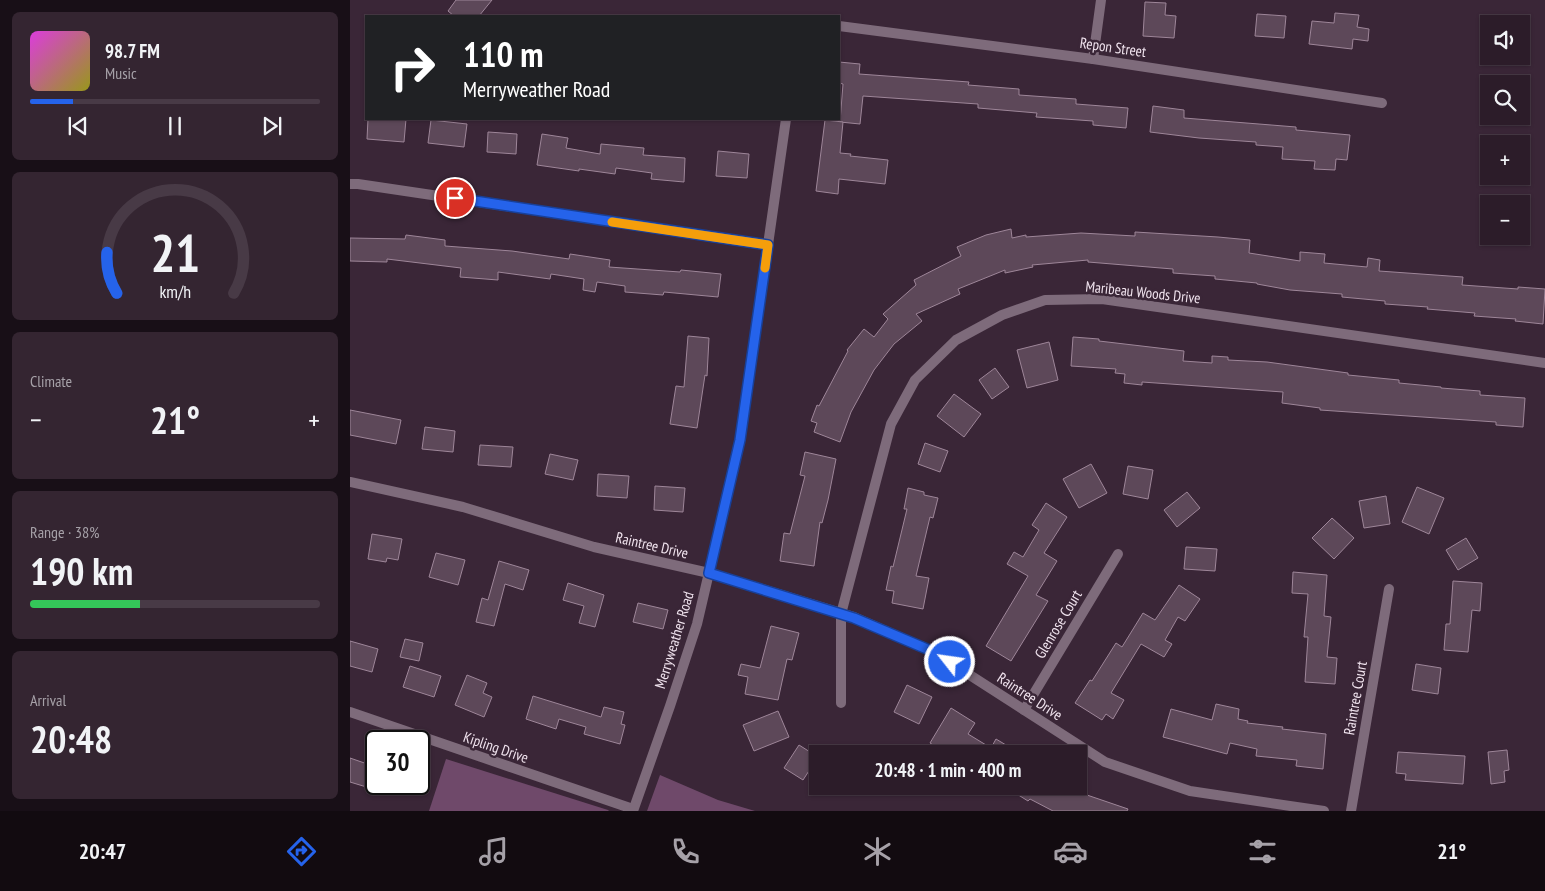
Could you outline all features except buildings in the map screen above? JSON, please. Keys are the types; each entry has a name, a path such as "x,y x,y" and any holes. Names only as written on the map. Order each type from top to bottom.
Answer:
{"street":[{"path":"1093,59 1101,0"},
{"name":"Repon Street","path":"840,26 1093,59 1382,103"},
{"name":"Merryweather Road","path":"633,810 697,624 740,440 786,120"},
{"path":"350,184 768,245"},
{"name":"Maribeau Woods Drive","path":"841,703 841,614 891,424 915,380 956,340 1002,315 1045,300 1102,299 1545,363"},
{"name":"Raintree Drive","path":"350,482 463,507 594,547 709,573 841,614 934,652 1104,762 1190,791 1324,811"},
{"name":"Glenrose Court","path":"1024,710 1118,554"},
{"name":"Raintree Court","path":"1351,811 1389,589"},
{"name":"Kipling Drive","path":"350,712 633,810"}],"shaded area":[{"path":"446,759 608,810 609,811 429,811"},
{"path":"660,775 718,800 755,811 647,811"}],"slow traffic":[{"path":"612,222 768,245 765,268"}],"route":[{"path":"455,198 768,245 740,440 709,573 854,618 934,652 950,662"}]}
